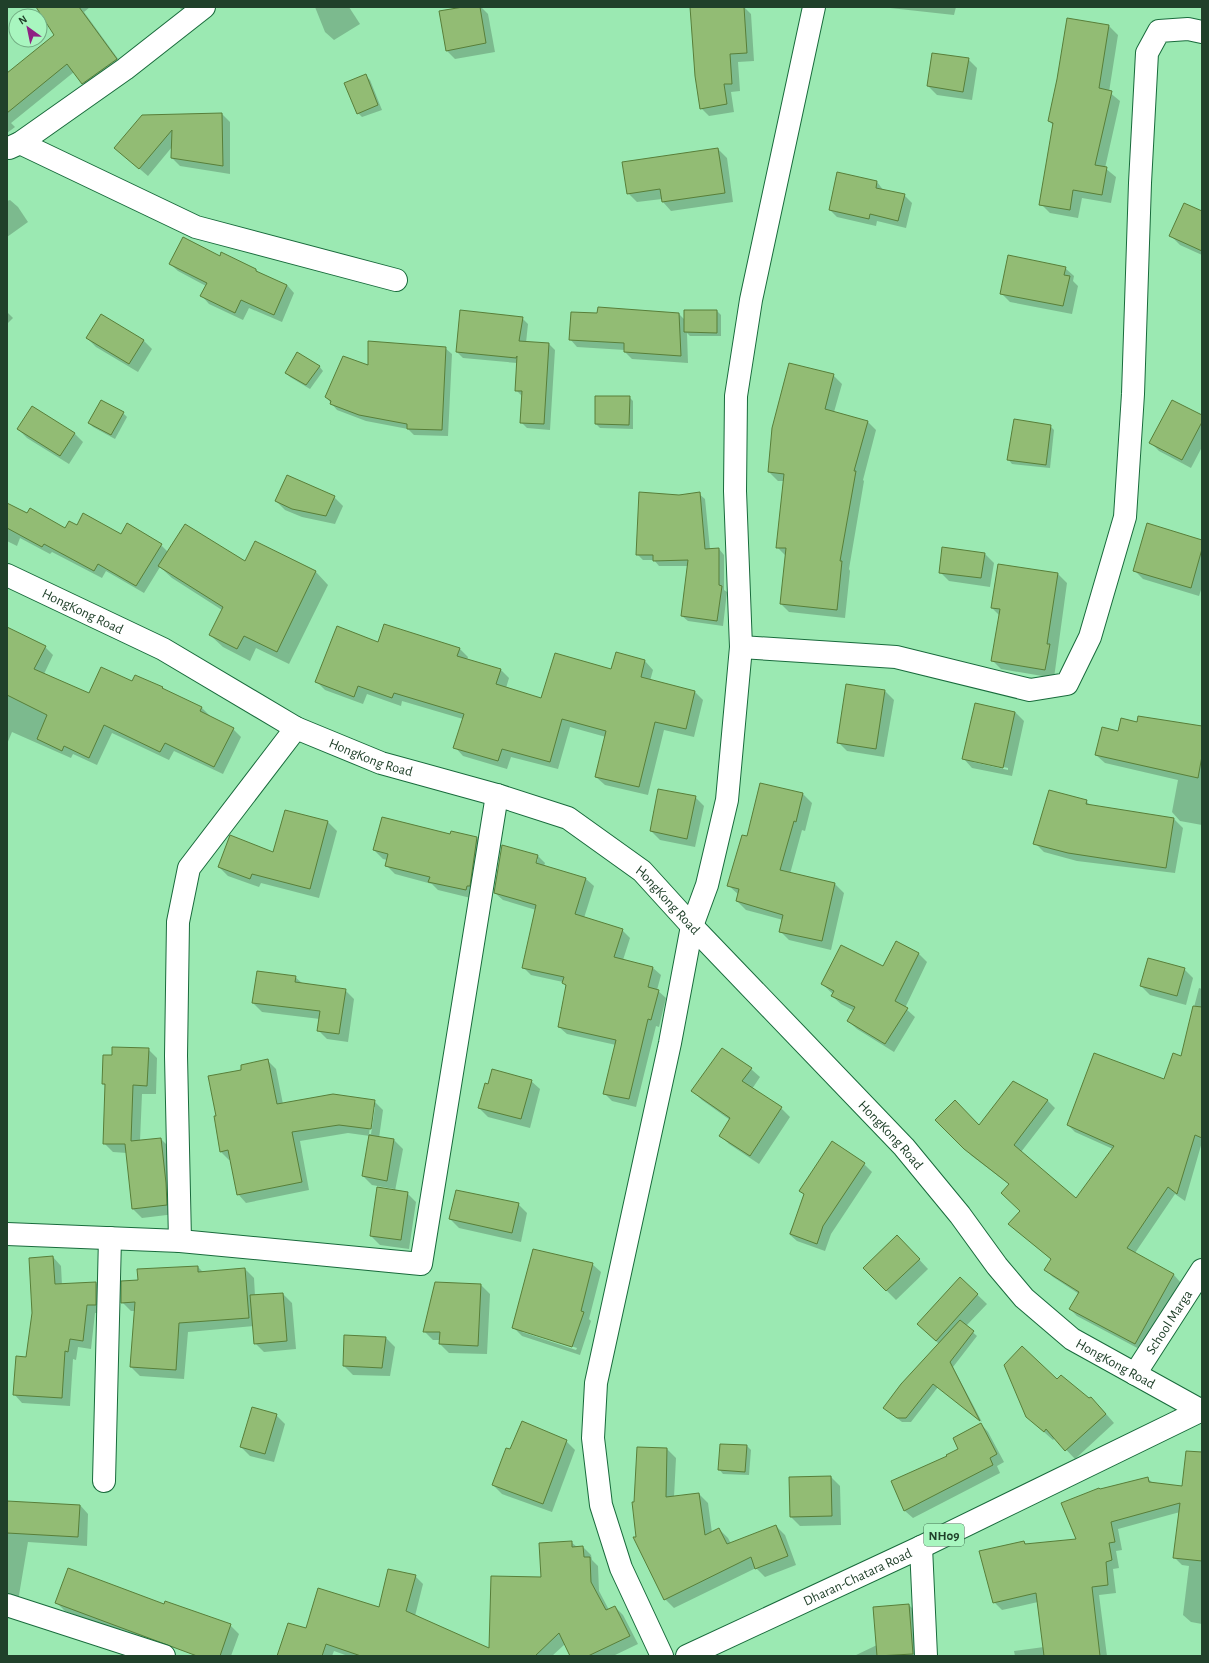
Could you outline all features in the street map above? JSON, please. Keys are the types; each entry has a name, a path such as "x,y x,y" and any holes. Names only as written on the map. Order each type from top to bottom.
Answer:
{"street":[{"path":"14,146 125,69 204,7"},
{"path":"662,1656 619,1561 601,1506 593,1438 596,1383 670,1043 692,926 707,885 727,800 741,647 735,490 736,396 751,300 814,7"},
{"path":"741,647 896,657 1030,690 1067,684 1090,638 1125,517 1133,394 1140,183 1148,53 1159,31 1188,29 1202,32"},
{"path":"14,146 196,227 396,280"},
{"name":"HongKong Road","path":"7,575 163,649 296,728 381,763 497,795 568,818 642,871 692,926 904,1147 960,1216 997,1266 1024,1298 1072,1339 1201,1411"},
{"path":"180,1241 176,1056 178,922 189,868 296,728"},
{"path":"7,1234 180,1241 421,1264 497,795"},
{"path":"104,1481 110,1238"},
{"name":"School Marga","path":"1135,1374 1202,1270"},
{"name":"Dharan-Chatara Road","path":"687,1656 921,1547 1201,1411"},
{"path":"921,1547 926,1656"},
{"path":"7,1605 164,1656"}],"building":[{"path":"79,7 117,59 82,84 67,64 7,113 7,73 38,48 48,48 48,40 54,35 48,26 48,8 37,8"},
{"path":"463,7 480,7 486,43 446,51 439,11"},
{"path":"690,7 744,7 747,53 730,54 732,84 724,84 727,104 700,109 695,76"},
{"path":"1067,18 1109,25 1099,88 1112,91 1095,165 1107,167 1102,195 1073,190 1070,210 1039,205 1053,123 1048,121 1057,79"},
{"path":"932,53 969,58 963,92 927,86"},
{"path":"366,74 378,105 357,114 344,83"},
{"path":"222,113 223,166 171,158 172,130 139,169 114,148 142,115"},
{"path":"718,148 725,193 662,202 660,189 627,194 622,162"},
{"path":"837,172 877,181 876,188 905,194 898,221 870,214 869,219 829,210"},
{"path":"1184,203 1202,211 1202,251 1169,236"},
{"path":"183,237 220,256 221,252 256,269 256,271 287,285 274,315 241,300 235,313 200,296 207,283 169,264"},
{"path":"1008,255 1066,267 1064,275 1070,276 1063,306 1000,294"},
{"path":"598,307 679,313 681,356 624,352 624,343 569,340 571,312 597,313"},
{"path":"460,310 523,317 519,341 549,343 544,424 520,423 522,391 515,391 517,356 516,358 456,352"},
{"path":"684,310 717,310 717,333 684,332"},
{"path":"101,314 144,340 129,364 86,338"},
{"path":"368,341 446,347 442,430 407,429 407,424 359,415 330,404 331,401 325,397 343,356 368,365"},
{"path":"297,352 320,366 306,385 285,373"},
{"path":"789,363 834,374 825,409 868,421 854,471 856,471 840,561 842,561 837,610 780,604 786,548 776,548 784,474 768,472 772,428"},
{"path":"595,396 630,396 629,425 595,424"},
{"path":"101,400 124,412 111,435 88,423"},
{"path":"1172,400 1202,415 1202,422 1182,460 1149,443"},
{"path":"32,406 75,433 60,456 17,429"},
{"path":"1014,419 1051,425 1046,465 1007,460"},
{"path":"287,475 335,496 326,516 292,509 275,501"},
{"path":"639,492 679,495 700,492 705,549 719,548 719,585 722,586 717,621 681,616 688,560 653,561 653,555 636,555"},
{"path":"7,503 27,513 30,508 65,528 69,521 77,525 83,513 121,534 127,523 162,544 136,586 98,564 94,571 44,544 42,547 7,528"},
{"path":"1147,523 1202,540 1202,549 1191,588 1133,571"},
{"path":"185,524 245,561 255,541 316,571 277,652 244,636 237,649 209,635 223,607 158,566"},
{"path":"942,547 985,553 981,578 939,573"},
{"path":"998,564 1058,573 1047,644 1050,644 1045,670 991,661 1000,609 991,608"},
{"path":"384,624 460,648 457,656 501,669 496,684 541,698 555,653 611,669 616,652 645,660 641,677 695,691 686,729 655,722 639,787 595,777 606,731 562,719 550,762 502,749 498,761 453,748 464,714 394,693 392,698 358,686 354,697 315,682 337,626 378,642"},
{"path":"7,627 46,646 34,669 89,693 101,667 132,681 135,675 163,687 162,688 202,707 200,711 234,728 214,767 165,743 160,752 104,725 89,758 64,746 62,751 37,739 47,715 7,695"},
{"path":"846,684 885,690 876,749 837,743"},
{"path":"975,703 1015,712 1003,768 962,759"},
{"path":"1138,716 1202,726 1202,756 1198,778 1095,755 1102,727 1118,731 1121,718 1137,722"},
{"path":"760,783 803,793 796,822 794,821 780,870 835,883 822,941 779,932 783,915 736,901 739,889 727,886 742,835 747,836"},
{"path":"658,789 696,796 687,839 650,831"},
{"path":"1049,790 1087,800 1086,804 1174,818 1166,868 1068,853 1033,844"},
{"path":"285,810 328,821 310,889 252,874 250,879 218,867 230,835 273,852"},
{"path":"382,817 450,834 451,831 477,837 470,886 467,886 466,890 428,882 430,877 385,866 388,854 373,850"},
{"path":"502,845 538,855 536,863 586,878 575,914 623,929 614,957 653,967 648,987 659,990 651,1020 648,1019 629,1099 603,1094 616,1040 558,1027 566,985 562,983 564,977 522,968 536,905 494,893"},
{"path":"896,941 919,953 895,1001 908,1008 885,1044 847,1021 855,1007 831,996 834,991 821,984 841,945 883,966"},
{"path":"1148,958 1185,968 1177,996 1140,986"},
{"path":"257,971 296,976 295,982 346,989 339,1034 317,1031 320,1011 252,1003"},
{"path":"1193,1006 1202,1007 1202,1138 1195,1135 1177,1194 1168,1187 1127,1248 1174,1274 1135,1344 1069,1309 1079,1292 1044,1270 1051,1259 1008,1224 1020,1211 1001,1193 1009,1184 964,1149 935,1120 955,1100 979,1125 1013,1081 1048,1100 1014,1145 1076,1198 1114,1146 1067,1125 1094,1053 1164,1079 1173,1053 1181,1056"},
{"path":"112,1047 149,1048 147,1086 133,1085 131,1141 161,1138 167,1205 132,1209 125,1144 103,1144 105,1084 102,1084 103,1055 112,1055"},
{"path":"722,1048 752,1068 742,1081 782,1107 750,1156 719,1136 730,1118 691,1091"},
{"path":"268,1059 277,1104 333,1094 375,1100 371,1129 339,1125 292,1132 302,1182 237,1195 228,1150 220,1152 214,1116 216,1116 208,1076 241,1070 241,1065"},
{"path":"492,1069 532,1080 521,1119 478,1108 485,1083 488,1084"},
{"path":"369,1135 394,1139 387,1181 362,1176"},
{"path":"832,1141 865,1163 823,1226 817,1244 790,1234 804,1194 799,1191"},
{"path":"377,1187 408,1192 401,1240 370,1236"},
{"path":"456,1190 519,1203 512,1233 449,1219"},
{"path":"897,1235 920,1259 886,1291 863,1268"},
{"path":"533,1249 593,1263 581,1311 584,1312 572,1347 512,1328"},
{"path":"53,1256 55,1284 96,1282 96,1305 87,1305 83,1341 70,1339 68,1352 65,1351 62,1398 13,1395 16,1356 26,1357 32,1313 29,1258"},
{"path":"198,1266 198,1272 245,1268 249,1318 179,1323 176,1370 130,1367 135,1302 121,1303 121,1281 138,1280 137,1269"},
{"path":"960,1277 978,1294 936,1341 917,1324"},
{"path":"435,1282 481,1284 478,1346 439,1344 440,1332 423,1332"},
{"path":"283,1293 287,1341 254,1344 250,1295"},
{"path":"960,1320 974,1331 950,1362 980,1421 933,1384 906,1418 897,1418 883,1408 901,1384"},
{"path":"344,1335 386,1337 382,1368 343,1366"},
{"path":"1022,1346 1057,1379 1061,1375 1089,1398 1091,1397 1106,1414 1065,1451 1046,1429 1044,1432 1026,1417 1004,1365"},
{"path":"252,1407 277,1414 265,1454 240,1447"},
{"path":"522,1421 567,1440 543,1504 492,1485 506,1448 510,1449"},
{"path":"981,1423 997,1454 990,1458 993,1465 904,1511 891,1481 947,1456 946,1455 958,1449 953,1438"},
{"path":"720,1444 747,1445 745,1472 718,1470"},
{"path":"637,1447 667,1448 666,1497 699,1493 705,1535 719,1528 727,1544 776,1525 788,1556 755,1569 751,1557 664,1600 633,1537 636,1537 632,1502 634,1502"},
{"path":"1186,1451 1202,1452 1202,1561 1173,1558 1180,1503 1111,1522 1115,1542 1109,1543 1112,1560 1106,1562 1108,1585 1092,1587 1100,1656 1044,1656 1036,1593 993,1603 979,1551 1024,1541 1025,1544 1076,1539 1061,1503 1099,1488 1148,1477 1149,1482 1182,1486"},
{"path":"831,1476 832,1516 790,1517 789,1477"},
{"path":"7,1501 80,1505 78,1537 7,1533"},
{"path":"572,1541 572,1547 583,1546 584,1557 590,1557 591,1582 606,1610 615,1606 630,1636 588,1656 570,1656 559,1633 535,1656 361,1656 326,1644 322,1656 277,1656 288,1623 306,1628 318,1588 379,1607 388,1569 416,1575 406,1611 489,1648 491,1576 541,1577 539,1543"},
{"path":"68,1568 164,1604 165,1601 231,1624 220,1656 197,1656 55,1603"},
{"path":"909,1604 913,1654 877,1656 873,1607"}]}
